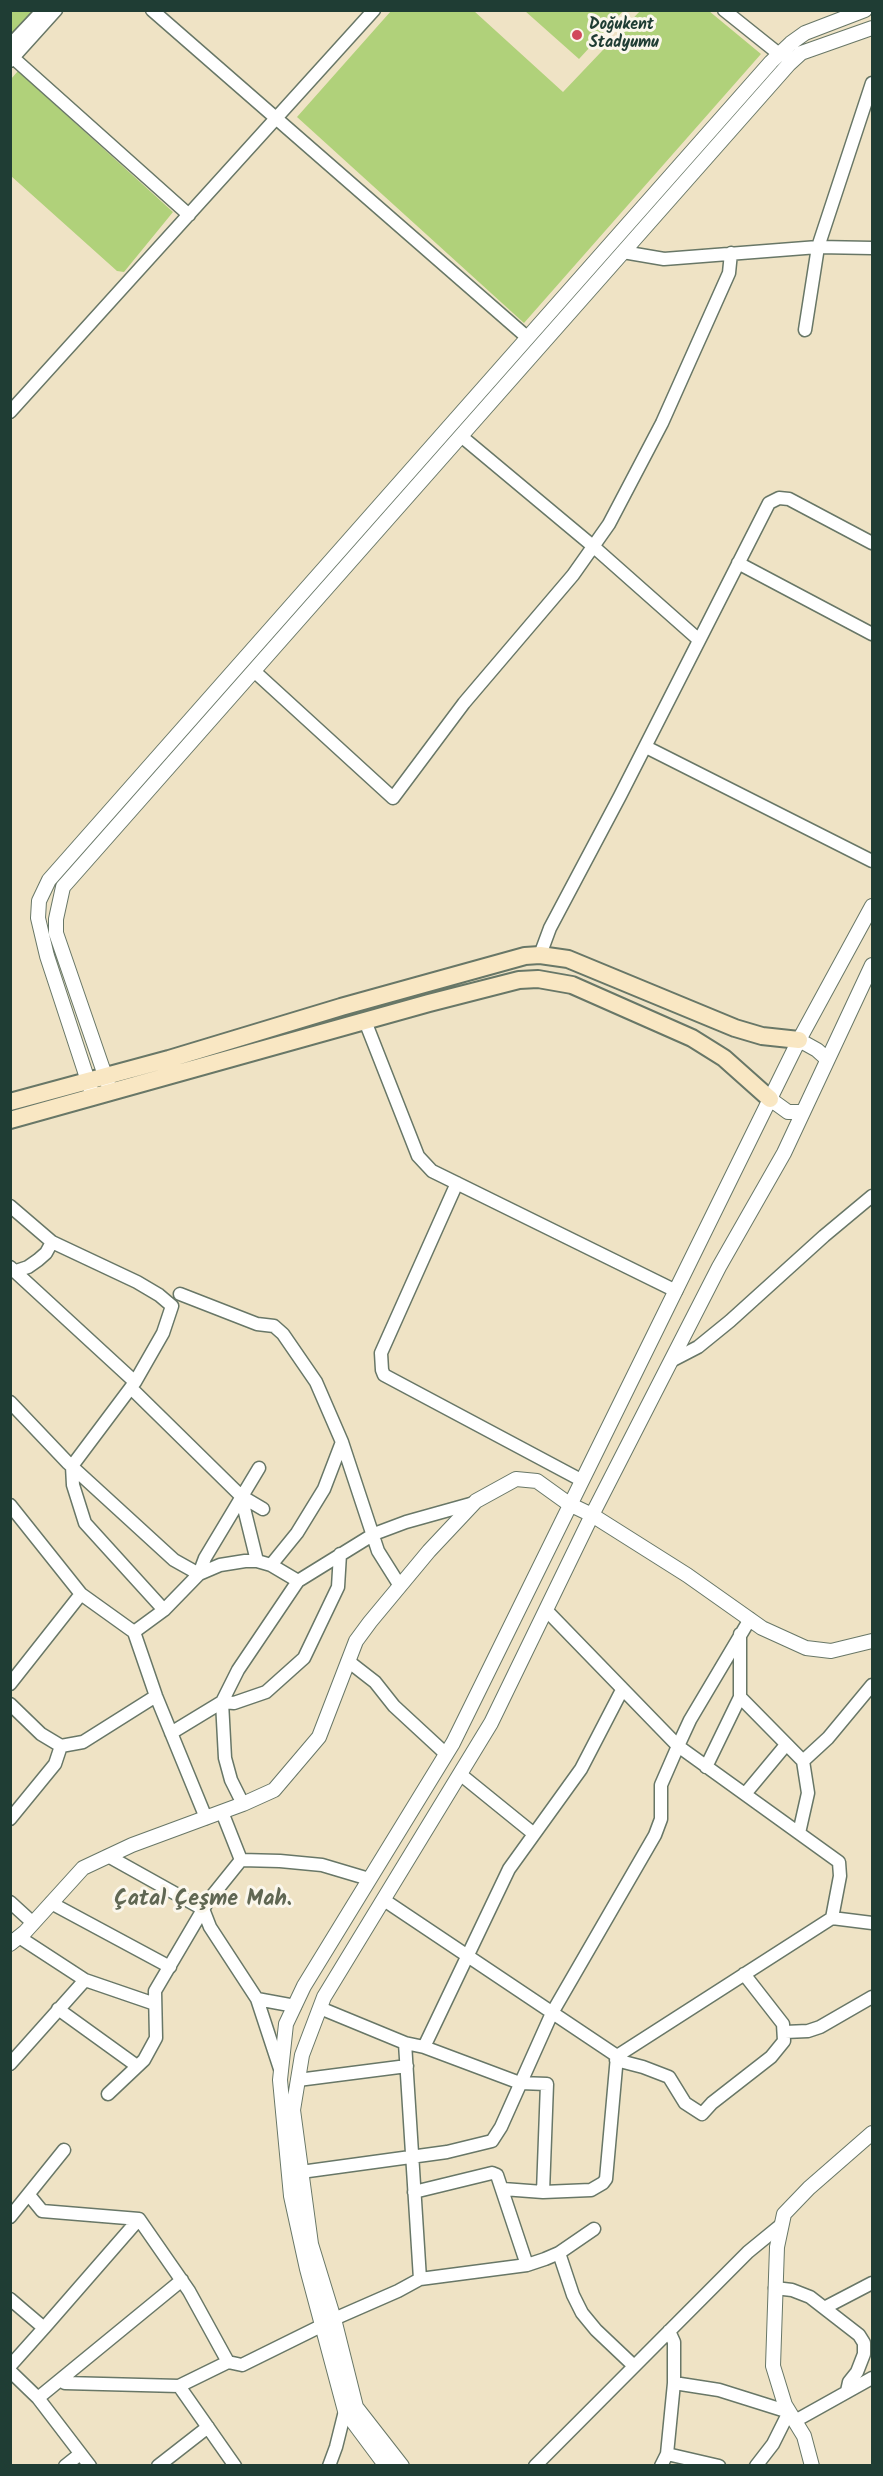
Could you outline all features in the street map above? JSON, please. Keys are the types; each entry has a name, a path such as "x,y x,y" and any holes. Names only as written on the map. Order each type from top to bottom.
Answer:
{"main road":[{"path":"10,1120 99,1086 510,958 540,955 568,959 735,1028 762,1036 799,1040"},
{"path":"10,1102 99,1086 365,1021 519,980 556,981 572,985 692,1038 724,1059 770,1099"}],"street":[{"path":"11,55 43,10"},
{"path":"11,55 56,10"},
{"path":"152,10 528,338"},
{"path":"10,412 374,10"},
{"path":"724,10 779,54"},
{"path":"99,1086 47,956 38,918 39,901 49,880 779,54 805,33 865,10"},
{"path":"99,1086 56,933 56,919 63,887 789,64 801,53 873,28"},
{"path":"11,55 189,215"},
{"path":"805,330 818,247 873,83"},
{"path":"623,252 664,259 818,247 873,248"},
{"path":"254,671 393,798 464,703 573,575 623,500 662,423 729,273 731,253"},
{"path":"461,436 594,546 699,640"},
{"path":"540,955 546,936 646,747 769,503 779,498 789,499 873,543"},
{"path":"738,563 873,634"},
{"path":"646,747 873,861"},
{"path":"386,2466 345,2411 321,2326 291,2196 280,2069 286,2024 304,1986 446,1754 799,1040 873,906"},
{"path":"402,2466 356,2407 334,2319 311,2244 293,2110 302,2055 324,1997 491,1723 592,1515 719,1267 784,1153 873,965"},
{"path":"365,1021 418,1156 432,1171 676,1290"},
{"path":"799,1040 817,1050 827,1059"},
{"path":"770,1099 788,1112 803,1112"},
{"path":"457,1183 381,1353 384,1375 581,1480"},
{"path":"671,1361 698,1347 730,1321 824,1236 873,1196"},
{"path":"10,1206 52,1242 136,1282 172,1306 163,1333 133,1385 72,1466 73,1485 85,1523 117,1549 164,1610"},
{"path":"13,1269 28,1267 46,1253 52,1242"},
{"path":"13,1269 133,1385 241,1496 263,1509"},
{"path":"180,1294 257,1324 274,1326 283,1334 316,1382 342,1442 378,1551 400,1586"},
{"path":"10,1402 72,1466 174,1560 199,1574"},
{"path":"271,1565 297,1533 324,1489 342,1442"},
{"path":"199,1574 205,1558 259,1468"},
{"path":"243,1804 231,1780 225,1758 222,1702 238,1670 298,1581 374,1534 406,1522 474,1503 516,1479 537,1481 569,1504 592,1515 687,1575 750,1620 806,1648 831,1651 873,1641"},
{"path":"241,1496 257,1562"},
{"path":"155,2004 85,1980 15,1941 83,1868 274,1790 320,1737 356,1641 400,1586 474,1503"},
{"path":"10,1505 81,1594 134,1632 156,1696 206,1818"},
{"path":"171,1733 222,1702 234,1703 266,1692 304,1658 338,1587 340,1554"},
{"path":"134,1632 164,1610 199,1574 220,1565 245,1561 257,1562 271,1565 298,1581"},
{"path":"10,1684 81,1594"},
{"path":"546,1610 678,1746 839,1862 840,1876 832,1918"},
{"path":"301,2172 447,2152 492,2141 501,2127 552,2013 655,1835 661,1819 661,1785 678,1746 690,1720 750,1620"},
{"path":"706,1767 740,1697 740,1634"},
{"path":"348,1661 375,1682 394,1706 446,1754"},
{"path":"803,1761 828,1738 873,1685"},
{"path":"424,2047 509,1869 581,1768 622,1690"},
{"path":"10,1704 41,1734 61,1746 83,1742 156,1696"},
{"path":"740,1697 785,1746 803,1761 808,1793 799,1833"},
{"path":"10,1819 55,1764 61,1746"},
{"path":"745,1794 785,1746"},
{"path":"460,1774 534,1834"},
{"path":"222,1812 241,1860"},
{"path":"108,1856 203,1909 210,1927 257,1999 280,2069"},
{"path":"241,1860 280,1861 322,1866 369,1878"},
{"path":"108,2094 144,2060 156,2038 155,1991 203,1909 241,1860"},
{"path":"384,1900 616,2058 669,2077 686,2103 702,2114 712,2103 771,2056 784,2041 785,2032 780,2020 744,1974"},
{"path":"10,1902 33,1923"},
{"path":"51,1903 170,1967"},
{"path":"616,2058 832,1918 873,1923"},
{"path":"10,2064 85,1980"},
{"path":"785,2032 808,2031 873,1997"},
{"path":"257,1999 295,2006"},
{"path":"320,2008 405,2043 424,2047 520,2083 547,2084 543,2192"},
{"path":"58,2009 138,2066"},
{"path":"10,2042 20,2054"},
{"path":"405,2043 420,2279"},
{"path":"503,2189 543,2192 591,2190 600,2187 606,2179 616,2058"},
{"path":"298,2080 406,2066"},
{"path":"812,2466 804,2436 785,2405 773,2366 777,2247 781,2225 784,2214 791,2205 873,2133"},
{"path":"10,2217 64,2150"},
{"path":"414,2192 492,2173 497,2175 527,2265"},
{"path":"29,2195 42,2211 139,2218"},
{"path":"139,2218 182,2280 228,2362"},
{"path":"10,2366 139,2218"},
{"path":"535,2466 748,2252 781,2225"},
{"path":"334,2319 420,2279 527,2265 559,2253 594,2229"},
{"path":"559,2253 573,2295 582,2313 596,2330 634,2366"},
{"path":"38,2398 182,2280"},
{"path":"826,2307 873,2283"},
{"path":"775,2288 802,2293 826,2307 859,2335 864,2343 862,2361 849,2382 848,2391"},
{"path":"10,2299 44,2328"},
{"path":"60,2380 65,2383 179,2385 228,2362 242,2365 321,2326"},
{"path":"669,2331 674,2343 674,2383 664,2460 718,2466"},
{"path":"10,2371 38,2398 90,2466"},
{"path":"756,2466 792,2416 873,2378"},
{"path":"674,2383 719,2390 792,2416"},
{"path":"179,2385 236,2466"},
{"path":"329,2466 345,2411"},
{"path":"158,2466 208,2427"},
{"path":"65,2466 80,2454"}],"green space":[{"path":"11,11 37,11 11,40"},
{"path":"391,11 474,11 563,92 640,11 709,11 761,54 524,323 297,117"},
{"name":"Doğukent Stadyumu","path":"525,11 623,11 579,59"},
{"path":"18,71 173,212 124,272 117,271 11,176 11,79"}],"place":[{"name":"Doğukent Stadyumu","path":"577,35"}],"district":[{"name":"Çatal Çeşme Mah.","path":"203,1901"}]}
